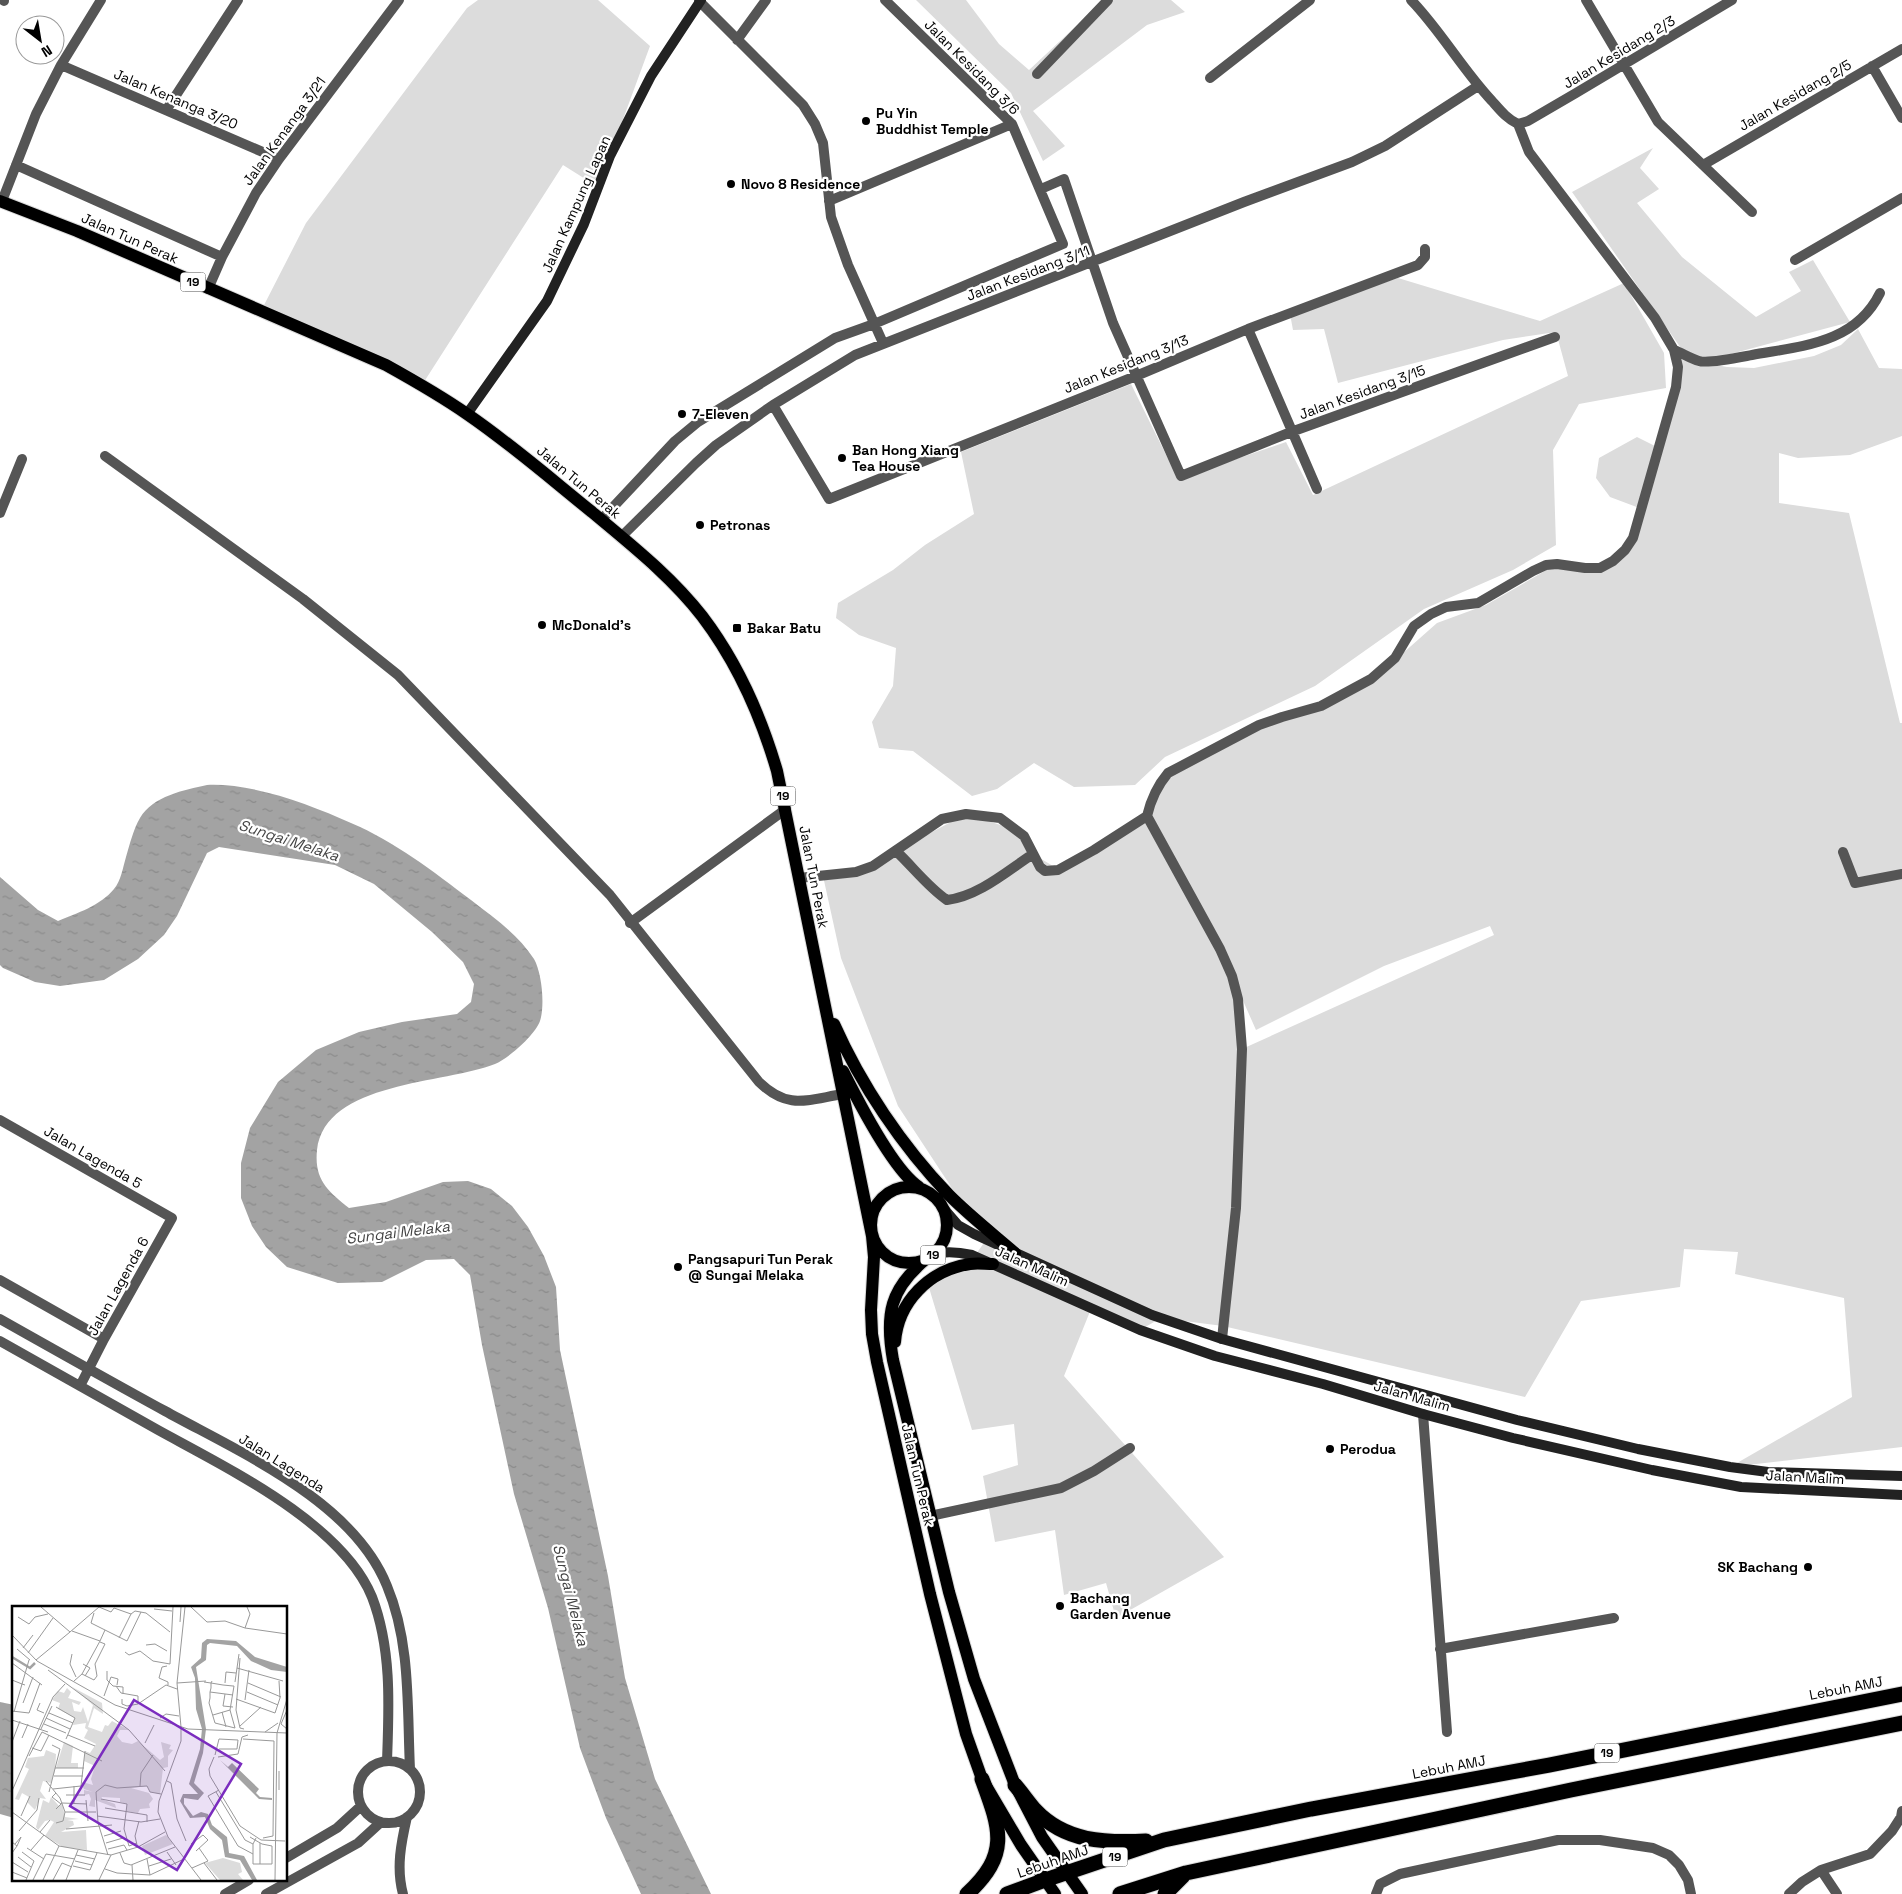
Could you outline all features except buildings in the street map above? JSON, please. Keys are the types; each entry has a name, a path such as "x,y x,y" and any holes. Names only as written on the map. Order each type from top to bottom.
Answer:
{"highway":[{"name":"Lebuh AMJ","path":"1007,1894 1164,1840 1311,1809 1549,1765 1902,1694"},
{"name":"19","path":"1120,1894 1186,1873 1571,1790 1902,1723"},
{"path":"967,1894 986,1874 996,1857 999,1841 997,1824 982,1779"},
{"path":"1016,1786 1036,1810 1054,1825 1075,1836 1099,1841 1164,1840"},
{"path":"1165,1894 1186,1873"}],"main road":[{"name":"Jalan Kampung Lapan","path":"467,414 547,302 584,224 610,156 651,76 700,1"},
{"name":"Jalan Tun Perak","path":"1,201 77,231 386,365 467,414 548,475 676,587 701,615 723,647 743,681 759,716 778,772 872,1236 874,1257 871,1310 872,1334 877,1362 930,1594 962,1718 982,1779 1021,1845 1055,1894"},
{"path":"824,1001 843,1044 867,1086 916,1157 968,1213 1015,1253"},
{"name":"Jalan Tun Perak","path":"835,1055 854,1094 893,1157 903,1172 919,1188"},
{"path":"872,1236 870,1225 872,1214 876,1204 884,1195 895,1189 907,1186 919,1188"},
{"name":"19","path":"872,1236 881,1251 894,1261 906,1264 930,1257 944,1241 947,1232 947,1222 945,1210 939,1200 930,1192 919,1188"},
{"name":"Jalan Malim","path":"945,1210 958,1225 1015,1253 1152,1315 1222,1339 1517,1420 1730,1467 1768,1472 1902,1476"},
{"name":"Jalan Malim","path":"930,1257 944,1252 958,1252 993,1264 1140,1330 1215,1356 1323,1384 1423,1414 1513,1438 1633,1466 1741,1487 1902,1495"},
{"name":"Jalan Tun Perak","path":"930,1257 912,1271 901,1284 891,1306 890,1341 930,1516 974,1679 1016,1786 1042,1837 1082,1894"},
{"path":"893,1360 896,1332 902,1316 912,1296 927,1281 947,1270 969,1264 993,1264"}],"street":[{"path":"65,58 101,0"},
{"path":"167,109 238,0"},
{"name":"Jalan Kenanga 3/21","path":"208,288 256,193 279,159 400,0"},
{"path":"738,40 766,0"},
{"name":"Jalan Kesidang 3/6","path":"874,324 1062,244 1041,189 1012,124 885,0"},
{"path":"1037,74 1108,0"},
{"path":"1210,78 1310,0"},
{"path":"799,878 856,872 873,866 942,818 966,814 1000,818 1024,836 1040,867 1045,870 1058,870 1094,850 1147,816 1152,798 1160,782 1168,773 1259,725 1321,706 1371,679 1395,658 1414,626 1431,614 1446,607 1478,602 1546,565 1557,564 1600,568 1613,561 1625,550 1633,538 1676,387 1678,368 1674,350 1655,318 1529,152 1518,124 1510,121 1478,86 1411,0"},
{"path":"1586,0 1658,122 1752,212"},
{"name":"Jalan Kesidang 2/3","path":"1518,124 1528,121 1732,0"},
{"path":"700,1 803,105 815,124 823,143 831,217 848,266 883,343"},
{"name":"Jalan Kesidang 2/5","path":"1703,165 1902,49"},
{"path":"1,201 36,114 61,65"},
{"name":"Jalan Kenanga 3/20","path":"61,65 167,109 279,159"},
{"path":"1872,66 1902,118"},
{"name":"Jalan Kesidang 3/11","path":"621,537 716,445 773,405 839,364 883,343 1092,263 1244,202 1352,162 1385,146 1478,86"},
{"path":"829,201 1012,124"},
{"path":"16,165 222,257"},
{"path":"1041,189 1064,180 1113,324 1136,376"},
{"path":"1795,260 1902,198"},
{"name":"Jalan Kesidang 3/13","path":"773,405 829,499 1248,329 1418,265 1425,257 1425,249"},
{"path":"1674,350 1700,362 1815,343 1838,335 1857,323 1872,308 1880,293"},
{"path":"601,520 674,441 698,422 835,338 874,324"},
{"path":"1248,329 1316,489"},
{"name":"Jalan Kesidang 3/15","path":"1136,376 1181,476 1291,432 1555,337"},
{"path":"105,456 303,599 398,675 610,895 630,923 758,1082 772,1094 786,1100 804,1100 843,1094"},
{"path":"0,514 22,459"},
{"path":"630,923 786,809"},
{"path":"1147,816 1220,949 1232,976 1238,999 1242,1049 1236,1208 1222,1339"},
{"path":"896,851 934,891 948,900 960,898 981,888 1033,854"},
{"path":"1843,852 1856,883 1902,874"},
{"name":"Jalan Lagenda 5","path":"0,1120 172,1218"},
{"name":"Jalan Lagenda 6","path":"80,1386 104,1339 172,1218"},
{"path":"0,1280 104,1339"},
{"name":"Jalan Lagenda","path":"0,1319 258,1463 317,1500 356,1536 387,1584 397,1615 405,1655 410,1769"},
{"path":"0,1341 252,1483 317,1527 349,1562 371,1595 380,1622 390,1692 387,1761"},
{"path":"1423,1414 1447,1732"},
{"path":"930,1516 1061,1488 1094,1471 1130,1448"},
{"path":"1440,1649 1614,1618"},
{"path":"387,1761 395,1762 410,1769 415,1775 420,1791 417,1806 407,1817 390,1823 373,1819 361,1806 358,1790 363,1774 378,1763 387,1761"},
{"path":"288,1857 337,1828 361,1806"},
{"path":"1789,1894 1802,1882 1821,1870 1870,1854 1892,1831 1901,1817 1902,1811"},
{"path":"403,1894 399,1863 407,1817"},
{"path":"288,1882 358,1843 381,1822"},
{"path":"1376,1894 1380,1884 1400,1874 1558,1840 1600,1840 1653,1848 1669,1855 1688,1880 1690,1894"},
{"path":"1821,1870 1837,1894"},
{"path":"225,1894 246,1882"},
{"path":"266,1894 288,1882"}],"shaded area":[{"path":"478,0 598,0 650,46 598,187 563,165 422,385 261,311 306,223 467,8"},
{"path":"916,0 966,0 999,44 1029,70 1104,0 1171,0 1185,12 1147,25 1033,111 1065,146 1043,161 1011,93"},
{"path":"1653,148 1640,168 1659,189 1637,203 1682,257 1756,317 1801,291 1789,272 1813,260 1850,322 1701,362 1727,367 1754,368 1814,356 1841,345 1858,329 1879,368 1902,369 1902,436 1850,455 1798,458 1779,453 1779,503 1849,513 1900,723 1902,723 1902,1447 1730,1467 1852,1397 1844,1298 1735,1274 1738,1252 1684,1249 1680,1287 1581,1301 1525,1397 1223,1326 1161,1318 1140,1330 1091,1309 1064,1376 1224,1557 1116,1618 1106,1583 1064,1595 1055,1530 995,1542 983,1476 1018,1465 1014,1424 972,1430 927,1281 969,1264 986,1240 898,1106 841,958 823,876 873,866 896,851 966,814 1016,830 1033,854 1058,869 1147,816 1168,773 1259,725 1321,706 1385,669 1437,623 1486,605 1557,564 1600,568 1633,538 1642,509 1610,497 1596,478 1599,458 1637,437 1659,448 1676,387 1674,350 1685,354 1572,192","holes":["1490,926 1494,935 1242,1049 1233,978 1256,1030 1384,966"]},
{"path":"1398,278 1540,321 1624,283 1664,353 1666,388 1579,404 1553,450 1556,545 1513,570 1424,609 1315,686 1165,757 1135,785 1074,787 1034,763 997,789 972,796 913,751 879,748 872,722 893,686 896,648 859,635 836,618 838,603 893,570 925,545 974,514 961,452 1131,384 1178,479 1286,442 1313,495 1568,376 1556,332 1503,340 1338,383 1324,329 1293,330 1290,314"}],"water":[{"name":"Sungai Melaka","path":"207,785 243,787 280,796 367,830 428,868 497,920 521,942 537,965 542,990 542,1015 533,1033 521,1046 495,1064 473,1071 390,1089 364,1098 341,1110 325,1127 317,1150 318,1169 324,1184 349,1208 386,1202 443,1182 468,1181 491,1189 512,1206 528,1227 544,1256 556,1287 560,1350 608,1576 625,1678 655,1779 711,1894 641,1894 606,1818 580,1748 548,1608 514,1494 482,1345 470,1275 454,1259 426,1260 382,1282 338,1283 287,1267 266,1247 252,1226 241,1198 241,1163 250,1128 278,1082 316,1050 359,1032 402,1022 457,1014 471,1002 474,984 463,962 432,932 374,884 335,865 219,847 207,853 177,916 164,935 138,959 104,980 60,986 35,982 0,965 0,877 38,910 58,921 80,912 102,900 116,886 135,827 146,810 170,795"},
{"path":"0,1702 12,1705 12,1817 0,1814"}],"place":[{"name":"Pu Yin Buddhist Temple","path":"866,121"},
{"name":"Novo 8 Residence","path":"731,184"},
{"name":"7-Eleven","path":"682,414"},
{"name":"Ban Hong Xiang Tea House","path":"842,458"},
{"name":"Petronas","path":"700,525"},
{"name":"McDonald's","path":"542,625"},
{"name":"Bakar Batu","path":"737,628"},
{"name":"Pangsapuri Tun Perak @ Sungai Melaka","path":"678,1267"},
{"name":"Perodua","path":"1330,1449"},
{"name":"SK Bachang","path":"1808,1567"},
{"name":"Bachang Garden Avenue","path":"1060,1606"}]}
